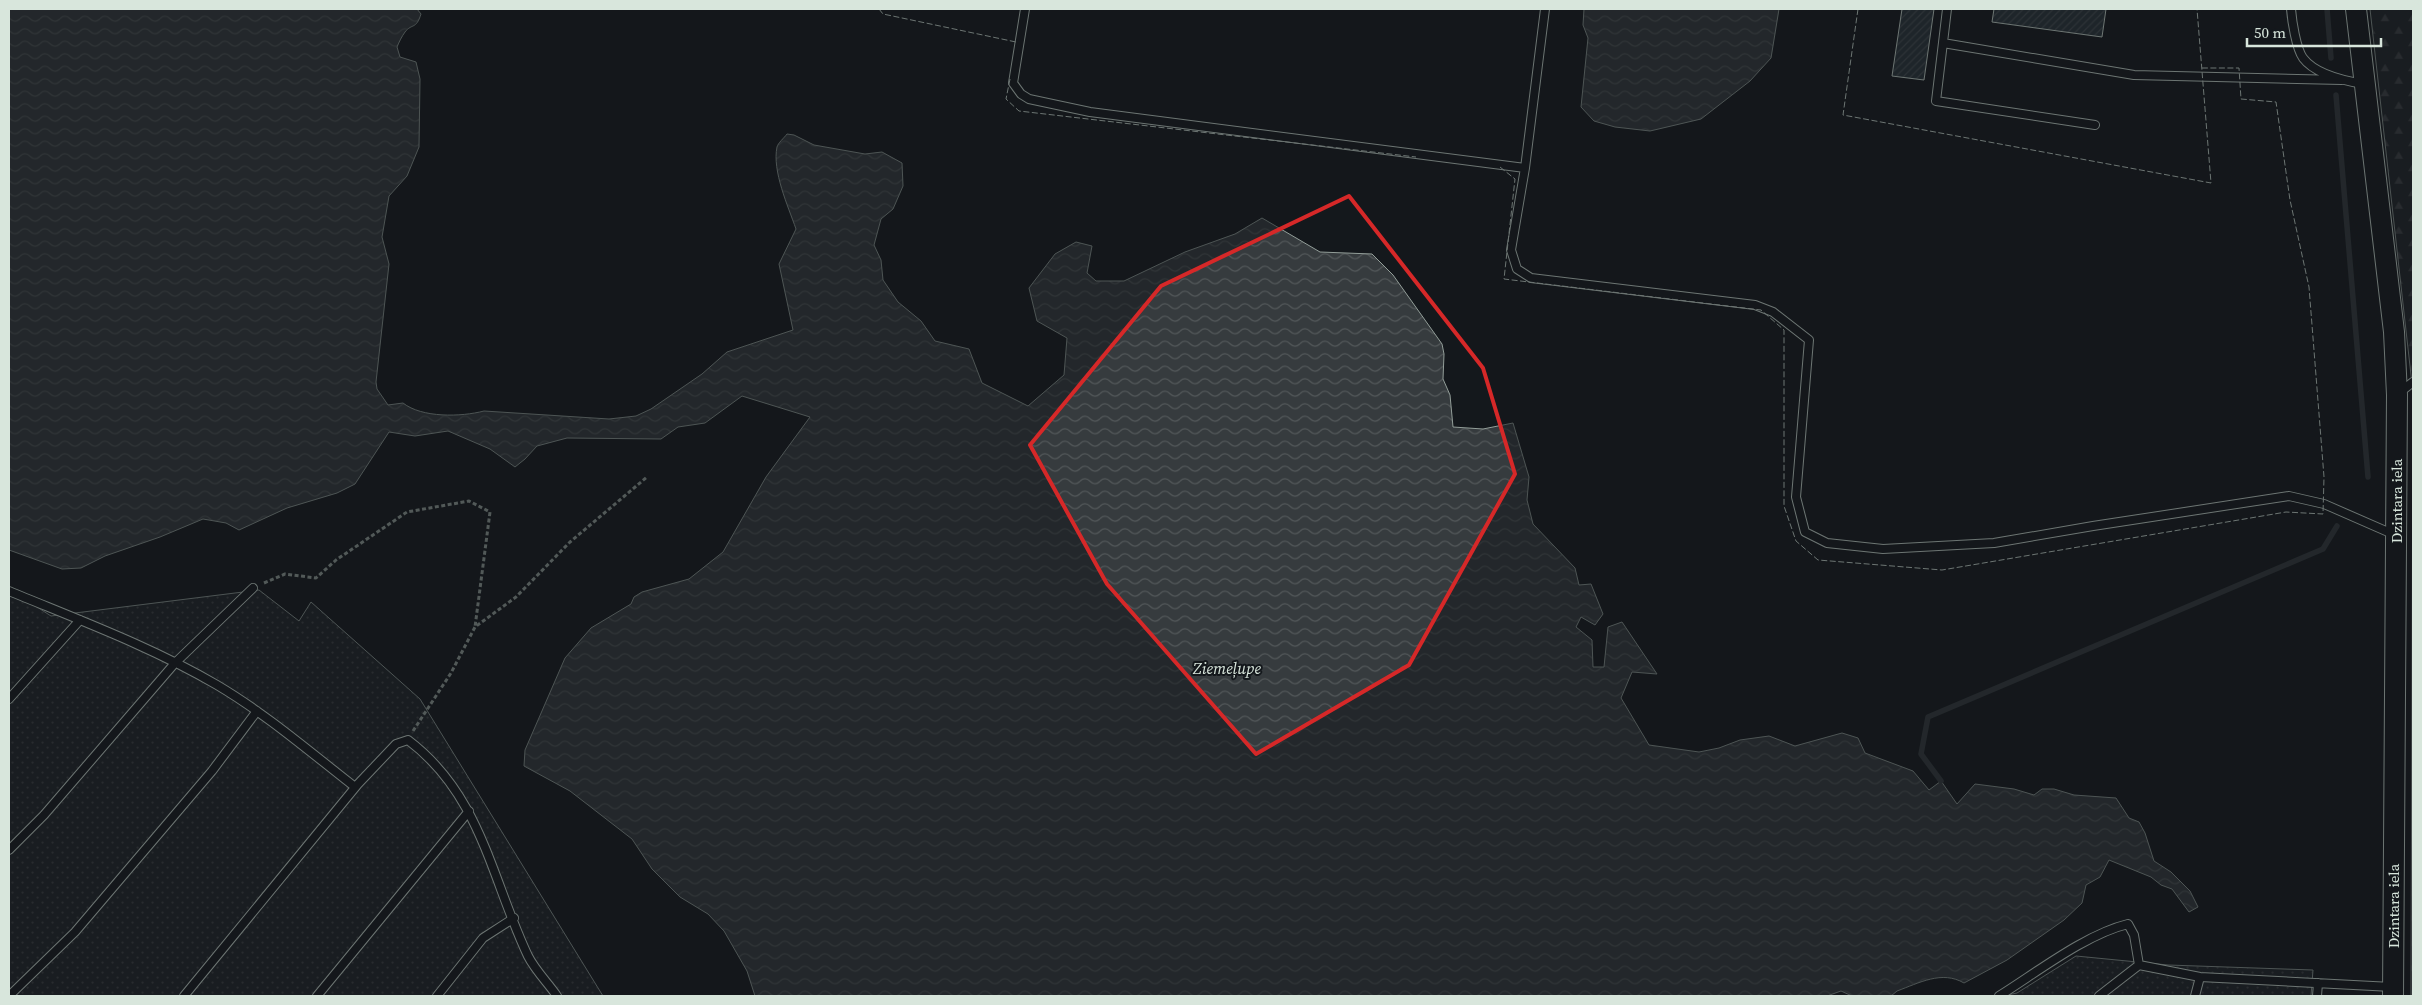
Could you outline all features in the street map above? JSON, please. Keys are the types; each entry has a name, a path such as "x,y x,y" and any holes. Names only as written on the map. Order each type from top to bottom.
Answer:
{"street":[{"name":"Dzintara iela","path":"2356,9 2394,332 2397,394 2393,992"}],"lane":[{"path":"1025,9 1013,83 1021,94 1029,99 1090,112 1525,168"},
{"path":"1545,9 1525,168 1511,250 1517,269 1531,278 1755,305 1773,312 1809,340 1796,497 1805,532 1827,543 1883,549 1994,543 2289,496 2324,504 2397,536"},
{"path":"1947,9 1936,101 2096,125"},
{"path":"2291,9 2292,23 2303,58 2325,74 2342,80"},
{"path":"1943,43 2134,75 2342,80 2365,84"},
{"path":"2397,394 2413,382"},
{"path":"9,850 44,815 175,663 253,588"},
{"path":"9,591 80,620 175,663 217,685 257,711 355,787"},
{"path":"9,699 80,620"},
{"path":"9,996 75,932 212,771 257,711"},
{"path":"184,996 236,935 355,787 396,744 408,740 421,750 449,780 469,811 529,957 557,996"},
{"path":"317,996 469,811"},
{"path":"437,996 483,938 514,918"},
{"path":"1999,996 2078,946 2113,928 2128,924 2134,935 2139,965"},
{"path":"2099,996 2139,965 2200,977 2318,983 2393,992"},
{"path":"2195,996 2200,977"},
{"path":"2317,996 2318,983"}],"path":[{"path":"475,627 516,597 570,542 647,477"},
{"path":"253,588 285,574 316,578 336,560 407,512 469,501 490,512 475,627 451,674 408,740"}],"highlighted area":[{"path":"1349,196 1483,368 1515,474 1409,665 1256,754 1107,584 1030,445 1161,286"}],"green space":[{"path":"2370,9 2413,9 2413,393"},
{"path":"2413,393 2413,996 2411,996 2411,984"},
{"path":"9,589 51,616 259,590 299,621 311,602 420,699 603,996 9,996"},
{"path":"2076,956 2168,965 2313,970 2311,996 2003,996 2017,993"}],"water":[{"name":"Ziemeļupe","path":"9,9 417,9 421,14 419,19 416,24 405,32 397,47 400,57 416,62 420,79 419,147 407,176 389,196 382,237 389,264 376,382 377,389 388,405 403,403 411,408 431,414 453,415 484,411 609,419 636,416 651,409 702,374 727,352 793,330 779,264 796,229 777,167 777,147 787,134 794,135 814,145 865,154 882,152 902,163 903,186 893,209 881,219 874,245 881,260 883,280 898,302 921,321 935,341 969,349 982,383 1028,406 1064,375 1067,338 1037,321 1029,288 1055,254 1076,242 1092,246 1087,273 1096,281 1124,281 1185,252 1235,234 1262,218 1320,252 1372,254 1393,275 1442,344 1444,354 1443,379 1450,395 1453,427 1483,429 1513,423 1529,477 1527,500 1533,524 1575,568 1579,585 1591,584 1603,614 1595,625 1581,617 1576,627 1592,640 1593,667 1604,667 1608,627 1622,622 1657,674 1632,672 1621,698 1649,745 1699,752 1719,748 1740,740 1769,736 1795,746 1842,733 1858,738 1865,753 1913,771 1929,790 1941,781 1957,804 1975,784 2014,789 2034,795 2042,789 2054,789 2074,795 2116,798 2129,818 2139,822 2145,833 2154,861 2171,872 2190,891 2198,907 2189,912 2172,889 2161,885 2151,877 2109,860 2100,877 2086,885 2082,903 2064,920 2007,960 1964,983 1956,979 1930,979 1897,991 1891,996 1852,996 1841,991 1827,996 755,996 747,971 724,931 708,914 680,897 652,869 632,839 570,791 524,766 525,750 565,658 591,628 631,604 634,597 642,592 689,579 723,552 766,477 810,417 742,396 705,423 678,427 661,439 567,438 537,446 515,467 490,449 448,431 415,436 389,432 355,484 337,493 287,508 239,530 226,523 203,519 160,537 105,556 81,568 62,569 9,550"},
{"path":"1584,9 1779,9 1771,58 1750,81 1701,119 1650,131 1615,127 1594,121 1581,107 1588,38 1583,25"}],"building":[{"path":"1902,9 1934,9 1924,80 1892,76"},
{"path":"1994,9 2106,9 2102,37 1992,22"}],"waterway":[{"path":"2327,9 2331,58"},
{"path":"2336,95 2368,477"},
{"path":"1941,781 1921,754 1928,717 2323,549 2337,526"}],"fence":[{"path":"879,9 883,14 1016,42 1016,44"},
{"path":"1858,9 1843,115 2211,183 2197,9"},
{"path":"1500,167 1515,179 1504,279 1761,310 1784,330 1784,506 1796,541 1818,560 1942,570 2286,512 2323,514 2324,477 2309,287 2290,200 2276,102 2241,99 2239,68 2202,68"},
{"path":"1010,79 1006,99 1019,111 1416,157"}]}
